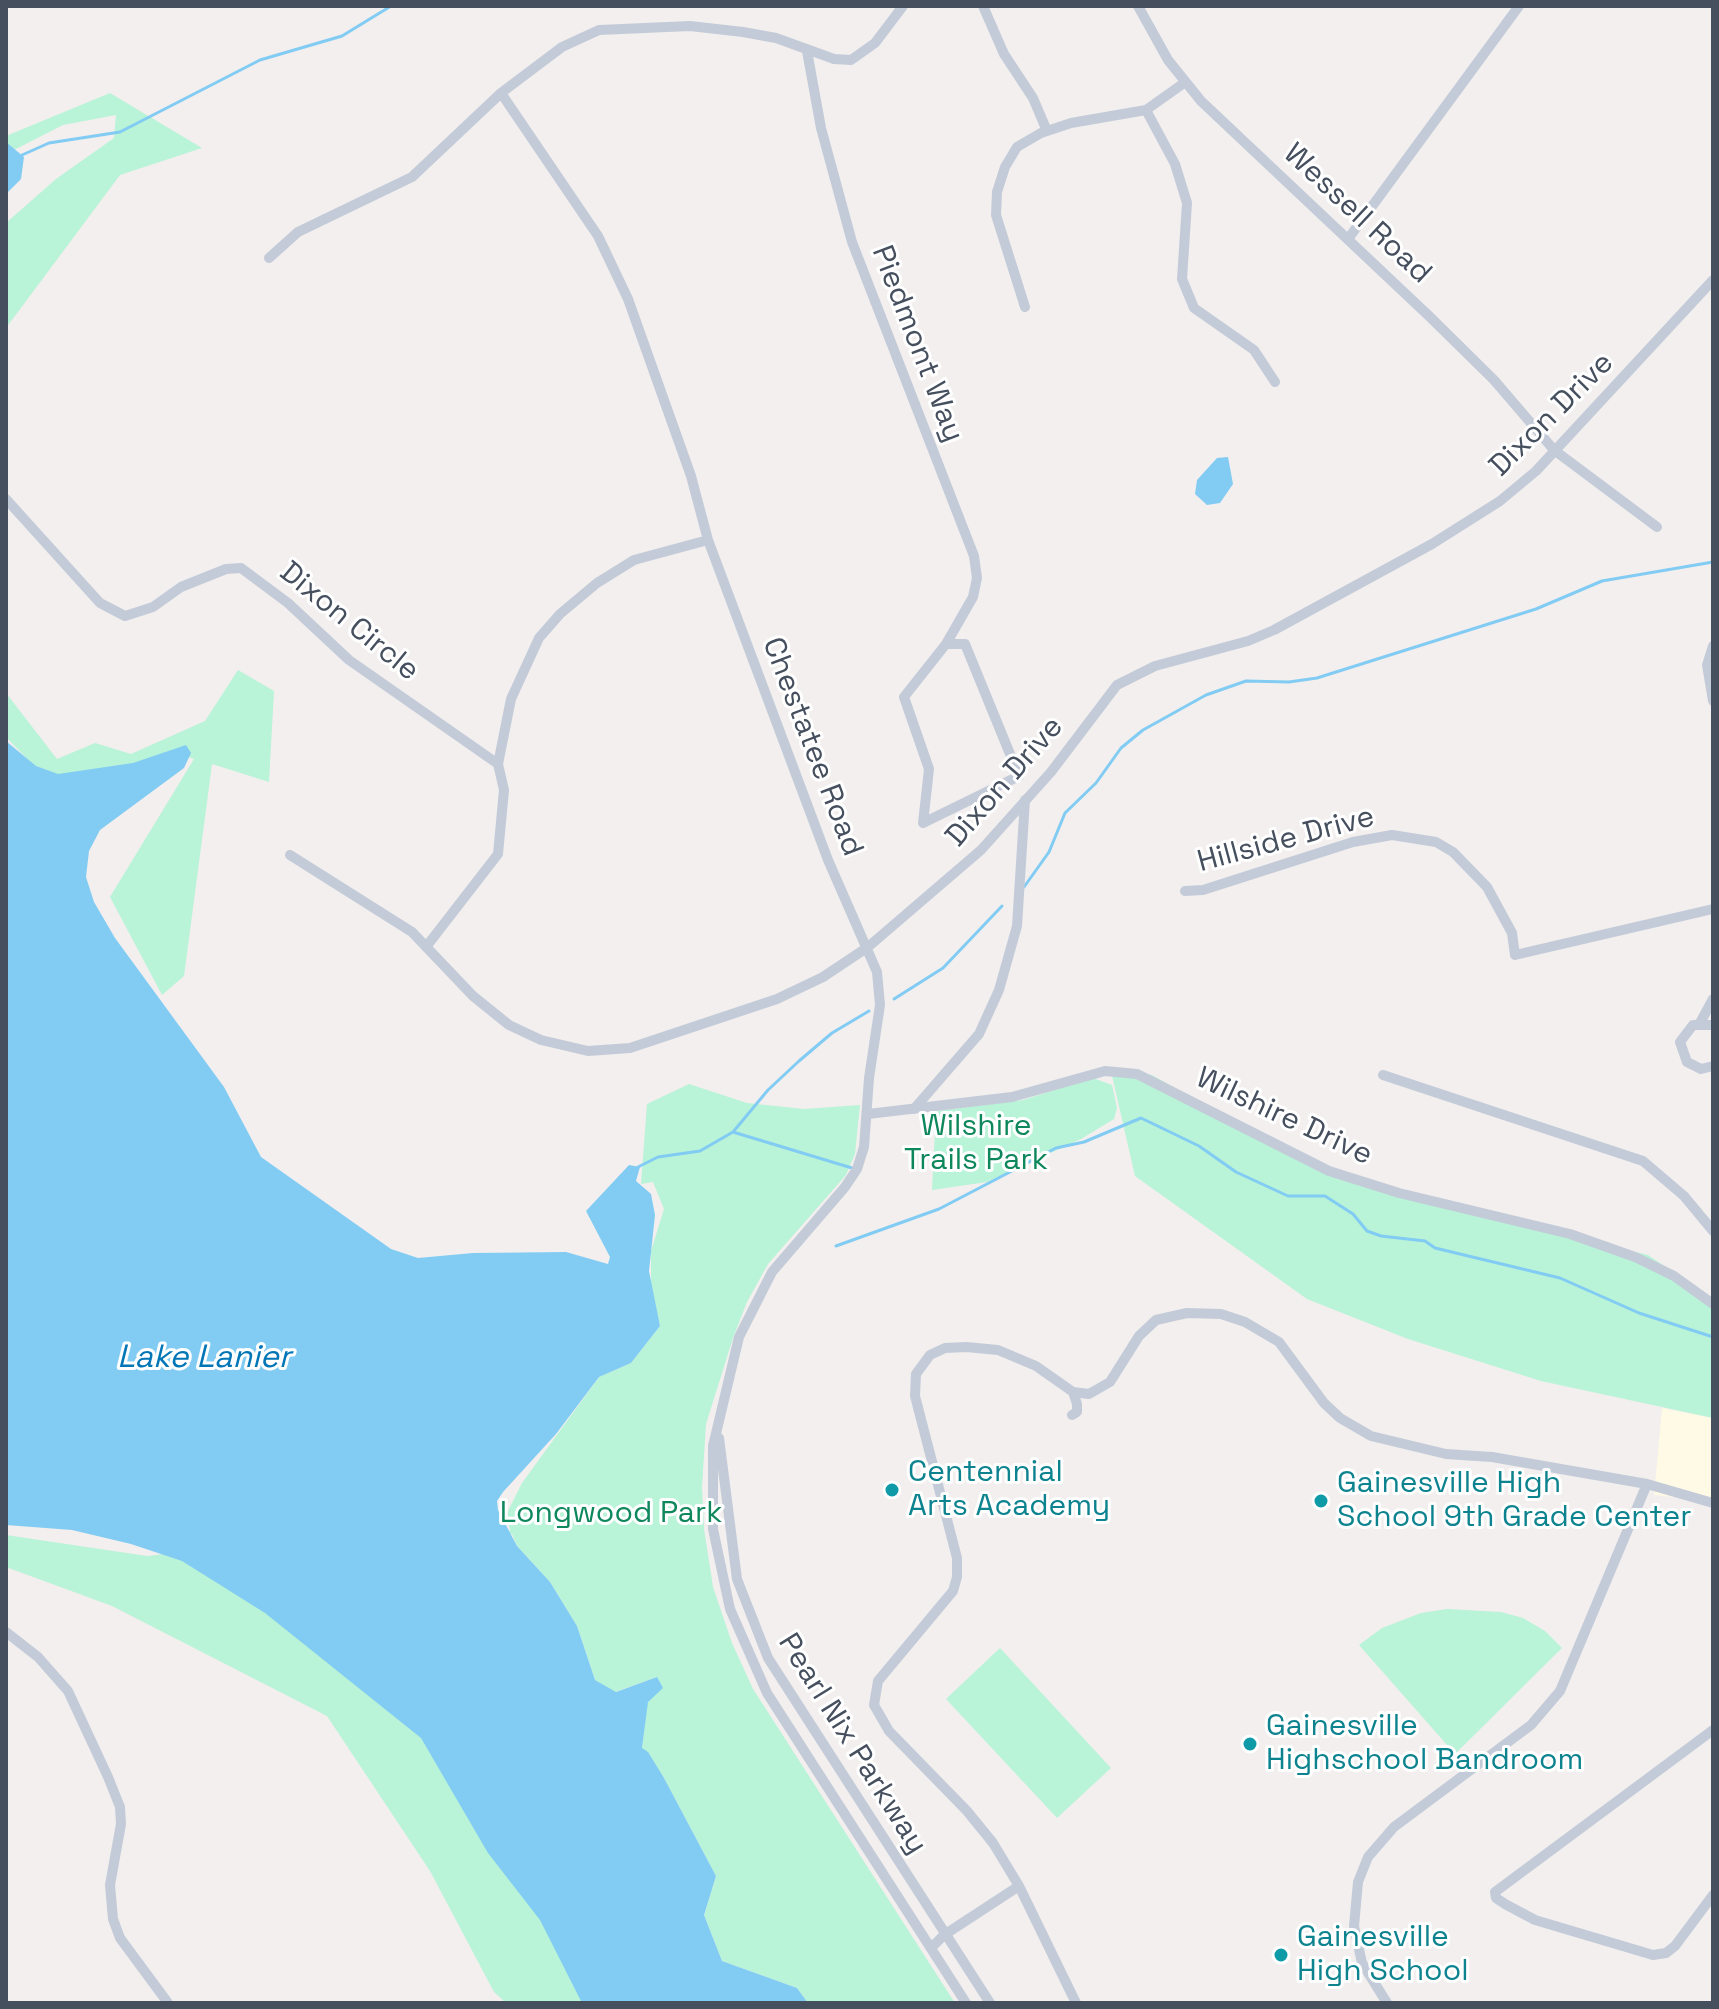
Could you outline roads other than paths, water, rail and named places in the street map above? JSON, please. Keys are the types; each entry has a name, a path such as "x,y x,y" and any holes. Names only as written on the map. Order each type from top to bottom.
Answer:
{"street":[{"path":"269,258 298,232 412,177 501,93 562,47 599,30 690,26 776,38 834,59 851,60 875,43 903,6"},
{"path":"983,6 1004,54 1033,98 1047,131"},
{"name":"Wessell Road","path":"1138,6 1184,83 1494,380 1554,450 1657,527"},
{"path":"1348,239 1519,6"},
{"name":"Piedmont Way","path":"807,51 821,128 852,242 974,556 977,578 973,597 946,644 904,697 929,769 923,823 1019,776 965,644 946,644"},
{"path":"1025,307 996,215 997,192 1005,167 1017,147 1047,131 1071,123 1146,110 1184,83"},
{"name":"Chestatee Road","path":"501,93 598,236 624,288 691,476 708,540 828,860 868,947 881,995 869,1078 868,1114 857,1169 790,1248 749,1311 717,1420"},
{"path":"1146,110 1175,164 1187,203 1182,279 1194,308 1254,350 1275,382"},
{"name":"Dixon Drive","path":"290,855 412,932 473,996 520,1031 588,1051 606,1051 653,1043 777,999 823,977 868,947 981,850 1102,703 1125,680 1155,666 1248,641 1305,614 1464,525 1500,501 1554,450 1713,280"},
{"name":"Dixon Circle","path":"6,499 100,603 125,616 153,607 181,587 226,569 241,568 288,603 349,660 498,764"},
{"path":"426,947 498,854 504,790 498,764 511,699 539,638 560,614 597,583 634,560 708,540"},
{"path":"1713,646 1707,665 1713,701"},
{"path":"914,1109 979,1034 999,990 1017,926 1025,800"},
{"name":"Hillside Drive","path":"1185,891 1203,890 1353,842 1392,835 1436,842 1461,860 1487,887 1505,918 1515,955 1713,909"},
{"path":"1700,1023 1713,999"},
{"path":"1713,1025 1700,1023 1686,1029 1680,1050 1693,1067 1713,1066"},
{"name":"Wilshire Drive","path":"868,1114 1012,1097 1105,1071 1137,1074 1329,1171 1399,1193 1570,1234 1635,1257 1674,1276 1713,1304"},
{"path":"1383,1075 1643,1161 1684,1196 1713,1231"},
{"path":"1076,2003 1019,1886 967,1811 889,1731 874,1701 878,1681 953,1591 957,1558 915,1396 914,1381 925,1359 945,1348 998,1350 1036,1366 1073,1392 1095,1393 1106,1387 1139,1336 1156,1320 1187,1313 1221,1314 1245,1322 1279,1342 1324,1403 1371,1436 1446,1454 1492,1457 1647,1484 1713,1503"},
{"path":"1072,1415 1077,1412 1073,1392"},
{"name":"Pearl Nix Parkway","path":"717,1420 735,1565 755,1631 796,1706 990,2003"},
{"name":"Pearl Nix Parkway","path":"717,1420 711,1473 713,1529 725,1592 741,1640 767,1693 966,2003"},
{"path":"1387,2003 1362,1963 1354,1926 1358,1882 1368,1857 1394,1827 1531,1725 1560,1691 1647,1484"},
{"path":"6,1632 38,1657 68,1691 108,1777 120,1807 121,1824 110,1885 113,1919 120,1938 168,2003"},
{"path":"1711,1900 1675,1946 1666,1953 1653,1955 1529,1917 1496,1898 1495,1892 1713,1730"},
{"path":"931,1948 944,1935 1019,1886"}],"water":[{"path":"6,142 24,157 21,179 6,194"},
{"path":"1228,457 1233,484 1220,503 1207,505 1195,494 1197,480 1217,458"},
{"name":"Lake Lanier","path":"6,741 36,766 58,774 133,763 186,745 191,753 184,768 100,830 89,851 86,877 94,902 115,938 224,1087 261,1157 391,1249 418,1258 473,1253 566,1252 608,1264 610,1257 586,1211 629,1165 640,1167 636,1181 651,1194 655,1215 649,1271 660,1326 631,1363 599,1377 556,1434 503,1492 497,1501 498,1510 517,1546 550,1582 577,1626 595,1680 616,1692 657,1677 663,1688 648,1702 642,1748 648,1752 664,1778 716,1876 704,1915 722,1961 797,1988 808,2003 582,2003 540,1920 488,1853 421,1738 265,1613 182,1561 131,1544 72,1530 6,1525"}],"waterway":[{"path":"22,155 49,143 120,132 260,60 342,36 391,6"},
{"path":"1024,887 1049,852 1065,813 1096,783 1121,748 1143,730 1206,695 1246,681 1289,682 1317,678 1536,609 1602,581 1713,562"},
{"path":"894,999 943,968 1002,906"},
{"path":"638,1167 658,1157 700,1151 733,1132 768,1090 799,1061 832,1033 869,1011"},
{"path":"836,1246 939,1209 1056,1148 1084,1142 1141,1118 1199,1146 1236,1172 1288,1196 1325,1196 1353,1214 1367,1231 1381,1236 1425,1241 1435,1248 1560,1278 1639,1313 1713,1337"},
{"path":"733,1132 852,1168"}],"place":[{"name":"Centennial Arts Academy","path":"892,1490"},
{"name":"Gainesville High School 9th Grade Center","path":"1321,1501"},
{"name":"Gainesville Highschool Bandroom","path":"1250,1744"},
{"name":"Gainesville High School","path":"1281,1955"}],"park label":[{"name":"Wilshire Trails Park","path":"976,1144"},
{"name":"Longwood Park","path":"611,1514"}]}
